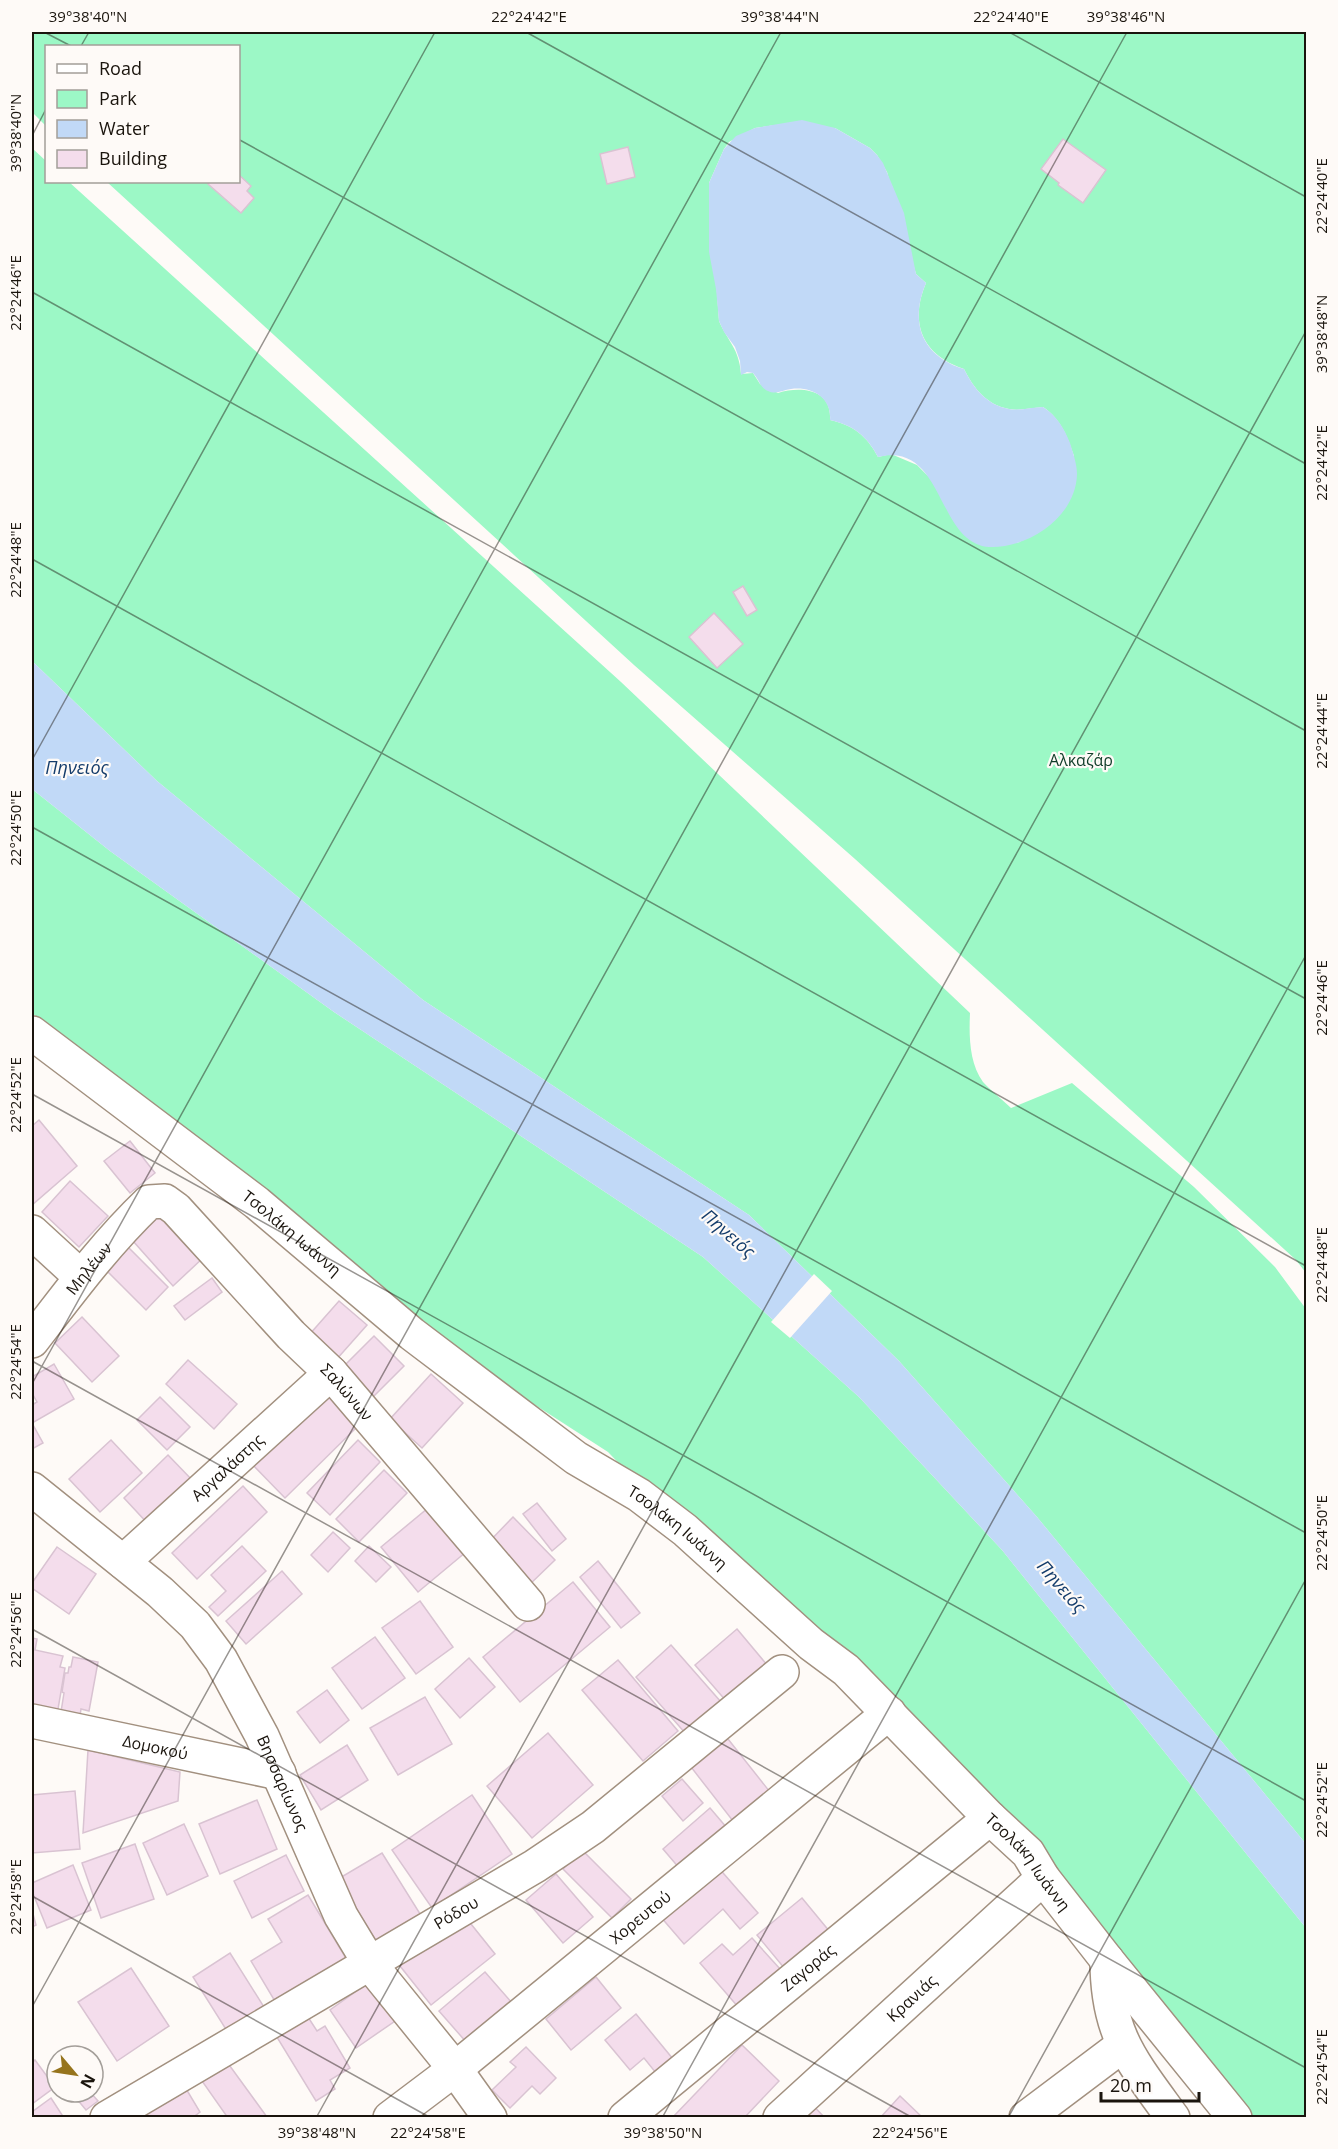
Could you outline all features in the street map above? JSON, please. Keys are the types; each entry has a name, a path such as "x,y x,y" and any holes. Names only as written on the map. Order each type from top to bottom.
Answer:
{"street":[{"name":"Τσολάκη Ιωάννη","path":"32,1033 256,1203 412,1334 576,1458 639,1495 685,1530 811,1644 846,1670 990,1818 1028,1853 1043,1878 1235,2118"},
{"name":"Σαλώνων","path":"149,1202 165,1201 176,1209 291,1335 331,1373 528,1604"},
{"name":"Μηλέων","path":"32,1341 81,1277 127,1223 149,1202"},
{"path":"32,1232 81,1277"},
{"name":"Αργαλάστης","path":"123,1562 331,1373"},
{"name":"Βησσαρίωνος","path":"32,1489 160,1592 195,1625 221,1660 279,1773 341,1916 370,1964 455,2069 490,2118"},
{"name":"Ρόδου","path":"116,2115 535,1866 593,1827 782,1672"},
{"name":"Χορευτού","path":"390,2118 455,2069 889,1713"},
{"name":"Δομοκού","path":"32,1721 279,1773"},
{"name":"Ζαγοράς","path":"625,2118 990,1818"},
{"name":"Κρανιάς","path":"780,2118 1043,1878"},
{"path":"1107,1959 1109,2003 1123,2045 1173,2118"},
{"path":"1026,2118 1123,2045"}],"green space":[{"name":"Αλκαζάρ","path":"32,32 1306,32 1306,1273 1296,1260 855,859 634,665 108,183 240,183 240,45 45,45 45,125 32,112","holes":["775,125 835,128 870,148 887,172 916,274 926,283 921,298 919,324 929,346 950,363 964,369 982,395 994,404 1013,410 1043,407 1059,423 1074,456 1020,542 989,547 939,493 930,478 917,465 891,454 878,457 864,437 852,428 830,420 826,402 820,396 805,390 778,393 760,384 753,373 741,374 736,351 719,321 709,183 729,142 755,128"]},
{"path":"32,148 45,160 45,183 70,183 621,682 970,1013 972,1058 978,1074 993,1092 1011,1108 1072,1083 1194,1187 1275,1267 1306,1309 1306,1844 1037,1517 899,1361 749,1215 423,1000 157,781 32,661"},
{"path":"32,789 110,851 334,1012 703,1257 859,1397 1002,1550 1306,1928 1306,2117 1251,2117 1069,1888 659,1505 608,1452 495,1379 32,1013"}],"water":[{"path":"802,120 835,128 870,148 883,163 904,213 916,274 926,283 921,298 919,324 929,347 938,356 964,369 982,395 994,404 1013,409 1043,407 1063,427 1076,462 1075,490 1059,516 1034,536 1005,546 990,547 972,542 959,530 929,477 916,464 900,456 878,457 864,437 846,425 830,420 828,405 819,395 806,389 771,392 763,388 753,373 747,372 741,375 740,361 735,347 719,321 709,252 709,183 724,149 736,136 755,128"},
{"name":"Πηνειός","path":"32,661 157,781 423,1000 749,1215 899,1361 1037,1517 1306,1844 1306,1928 1002,1550 859,1397 703,1257 334,1012 110,851 32,789"}],"pier":[{"path":"814,1274 832,1291 790,1338 771,1322"}],"building":[{"path":"1063,139 1106,170 1083,203 1041,169"},
{"path":"628,147 635,177 607,184 600,154"},
{"path":"240,176 251,186 247,191 254,198 241,213 208,184 240,183"},
{"path":"743,586 757,610 747,616 733,592"},
{"path":"714,613 743,644 717,668 689,637"},
{"path":"39,1120 77,1166 32,1205 32,1126"},
{"path":"130,1141 155,1173 130,1193 104,1161"},
{"path":"70,1181 108,1216 79,1247 42,1212"},
{"path":"163,1212 204,1257 173,1286 133,1241"},
{"path":"128,1247 168,1287 146,1310 106,1270"},
{"path":"212,1278 222,1292 185,1320 174,1306"},
{"path":"339,1301 367,1325 336,1360 309,1335"},
{"path":"82,1317 119,1356 92,1382 55,1343"},
{"path":"374,1336 404,1366 374,1396 344,1366"},
{"path":"188,1360 237,1404 214,1429 166,1384"},
{"path":"54,1364 74,1399 32,1423 32,1405 37,1402 32,1393 32,1377"},
{"path":"431,1374 463,1403 422,1448 390,1419"},
{"path":"325,1391 359,1425 285,1498 252,1464"},
{"path":"160,1397 190,1427 167,1450 137,1420"},
{"path":"32,1423 43,1443 32,1449"},
{"path":"111,1440 142,1473 100,1512 69,1479"},
{"path":"358,1440 380,1462 330,1515 307,1493"},
{"path":"168,1455 194,1482 150,1526 124,1498"},
{"path":"384,1470 407,1493 359,1542 336,1519"},
{"path":"243,1486 267,1512 197,1579 172,1553"},
{"path":"537,1503 566,1539 552,1551 523,1514"},
{"path":"428,1508 466,1552 418,1592 381,1547"},
{"path":"513,1517 555,1560 526,1588 485,1546"},
{"path":"333,1532 350,1548 328,1572 311,1555"},
{"path":"242,1546 266,1571 218,1616 209,1607 226,1591 211,1575"},
{"path":"369,1546 391,1567 376,1582 355,1561"},
{"path":"57,1547 96,1574 69,1614 32,1588 32,1583"},
{"path":"598,1561 640,1613 621,1628 580,1577"},
{"path":"282,1571 302,1594 246,1644 226,1621"},
{"path":"573,1582 610,1627 520,1702 483,1657"},
{"path":"420,1601 453,1647 416,1674 382,1628"},
{"path":"737,1629 768,1666 727,1702 695,1665"},
{"path":"375,1637 405,1678 362,1709 332,1668"},
{"path":"32,1638 37,1639 35,1650 63,1656 60,1667 65,1668 57,1715 32,1715"},
{"path":"671,1645 721,1702 686,1734 636,1677"},
{"path":"73,1657 98,1662 89,1711 81,1709 80,1716 61,1712 65,1673 68,1673 71,1667"},
{"path":"469,1658 495,1687 460,1718 435,1689"},
{"path":"618,1660 678,1731 643,1761 582,1690"},
{"path":"327,1690 349,1720 320,1743 297,1712"},
{"path":"425,1697 452,1744 398,1775 370,1728"},
{"path":"548,1733 593,1785 532,1838 487,1786"},
{"path":"728,1739 770,1792 733,1821 691,1767"},
{"path":"347,1745 368,1780 321,1810 300,1775"},
{"path":"88,1750 180,1772 178,1801 83,1833"},
{"path":"682,1779 703,1803 683,1821 662,1796"},
{"path":"75,1791 80,1849 32,1853 32,1795"},
{"path":"472,1795 512,1854 432,1908 392,1850"},
{"path":"257,1800 277,1849 220,1874 199,1824"},
{"path":"710,1808 727,1828 680,1869 663,1849"},
{"path":"184,1824 208,1876 167,1895 143,1843"},
{"path":"135,1844 154,1899 101,1918 82,1863"},
{"path":"582,1850 631,1899 612,1918 563,1869"},
{"path":"382,1853 422,1917 378,1944 338,1879"},
{"path":"286,1855 304,1891 252,1918 234,1881"},
{"path":"73,1865 91,1910 47,1928 32,1891 32,1883"},
{"path":"717,1866 758,1913 740,1929 723,1909 684,1944 660,1916"},
{"path":"556,1874 593,1917 563,1943 526,1900"},
{"path":"308,1895 347,1960 276,2003 251,1961 282,1942 268,1919"},
{"path":"802,1898 830,1932 785,1969 757,1935"},
{"path":"32,1910 36,1925 32,1927"},
{"path":"463,1914 495,1954 431,2005 400,1966"},
{"path":"752,1938 781,1970 739,2008 700,1963 722,1944 733,1955"},
{"path":"230,1953 264,2007 227,2031 193,1977"},
{"path":"131,1968 169,2026 117,2061 78,2002"},
{"path":"485,1972 513,2004 467,2043 439,2011"},
{"path":"596,1977 621,2008 571,2050 546,2019"},
{"path":"372,1980 398,2019 356,2048 330,2010"},
{"path":"306,2014 317,2031 325,2026 350,2068 330,2080 335,2089 316,2101 275,2034"},
{"path":"636,2014 673,2059 656,2073 644,2058 630,2070 605,2040"},
{"path":"742,2045 779,2081 744,2118 672,2118"},
{"path":"526,2047 556,2078 540,2094 532,2086 510,2108 492,2090 516,2067 510,2062"},
{"path":"35,2060 45,2074 45,2094 32,2104 32,2063"},
{"path":"227,2062 267,2117 228,2118 202,2081"},
{"path":"185,2087 200,2112 192,2118 144,2118 142,2113"},
{"path":"900,2096 923,2118 880,2118"},
{"path":"806,2098 825,2118 785,2118"},
{"path":"45,2102 55,2104 64,2118 32,2118 32,2112"},
{"path":"81,2104 94,2104 86,2110"}]}
